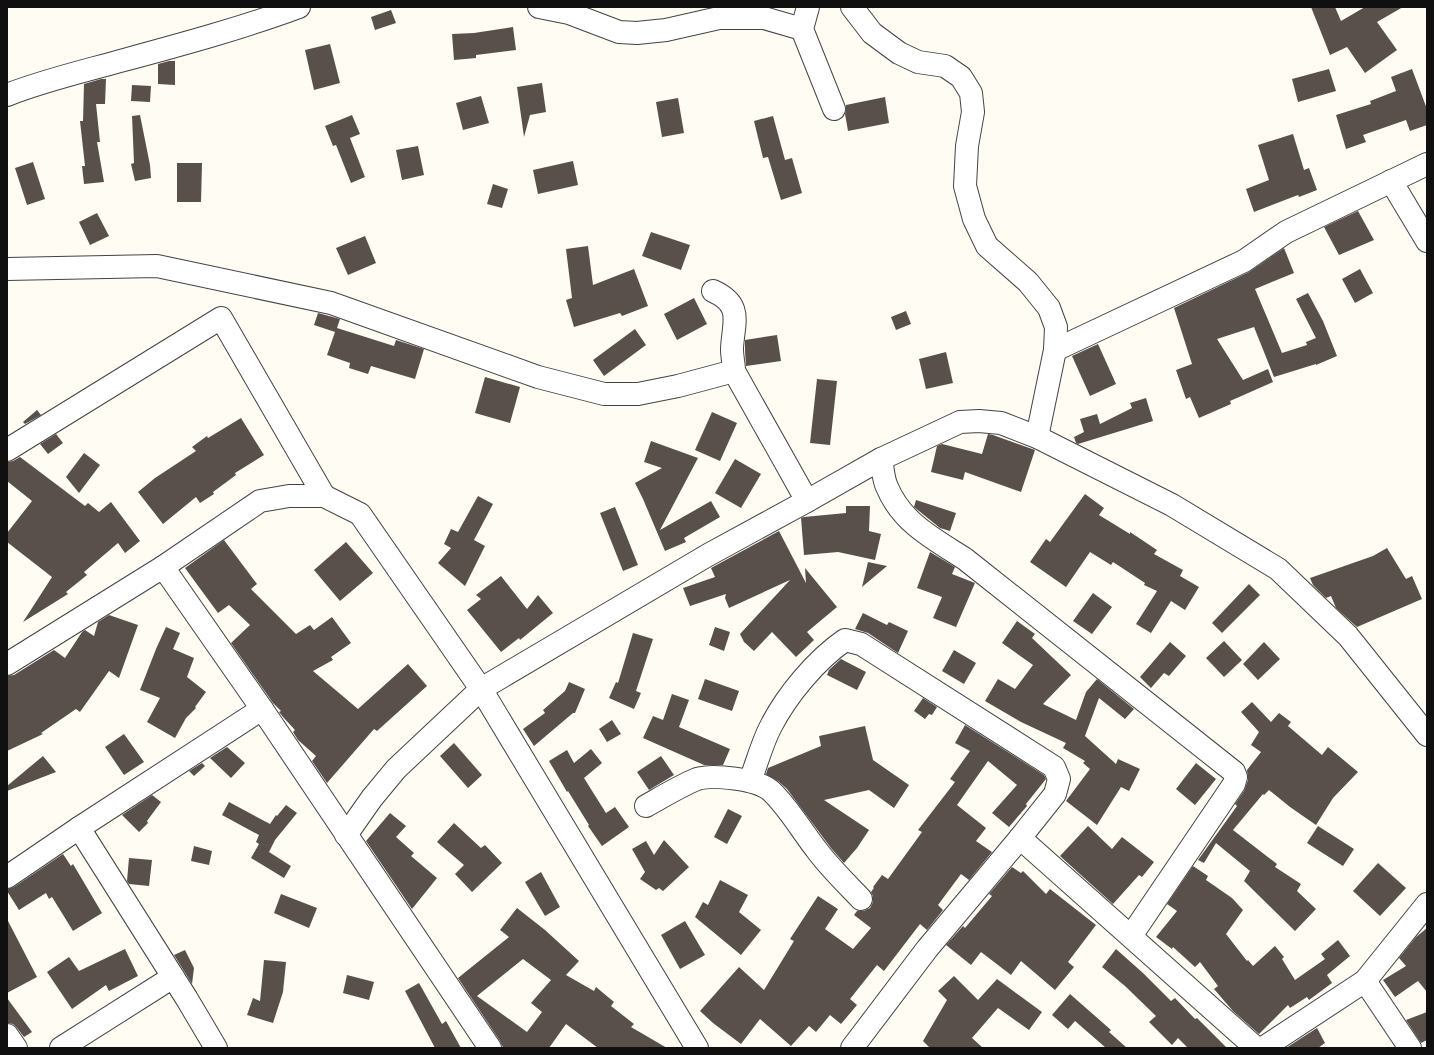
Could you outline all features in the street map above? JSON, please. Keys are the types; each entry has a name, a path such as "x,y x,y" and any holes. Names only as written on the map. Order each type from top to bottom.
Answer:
{"street":[{"path":"7,95 35,84 162,49 275,16 299,7"},
{"path":"538,7 569,13 620,32 637,33 666,30 719,18 764,18 802,29"},
{"path":"808,7 802,29 834,108"},
{"path":"852,7 872,33 883,41 899,52 918,62 945,66 961,77 971,93 974,112 967,146 965,186 974,219 987,246 1028,282 1049,308 1056,327 1055,350 1037,437"},
{"path":"1055,350 1244,261 1286,232 1427,164"},
{"path":"1391,182 1427,241"},
{"path":"7,269 164,267 331,302 538,377 604,394 638,394 678,386 734,371"},
{"path":"713,291 724,296 731,305 736,319 732,349 734,371 807,501"},
{"path":"7,450 220,318 324,496"},
{"path":"346,835 372,798 396,769 481,689 708,555 881,459 960,422 979,421 1001,424 1037,437 1172,505 1278,569 1348,636 1427,735"},
{"path":"881,459 886,486 899,509 918,528 965,559 1234,772 1236,778 1234,784 1131,936"},
{"path":"7,664 163,566 260,501 289,496 324,496 360,514 481,689 697,1048"},
{"path":"163,566 262,709 490,1048"},
{"path":"750,780 771,727 791,693 832,649 845,640 861,644 1054,767 1059,778 1055,794 927,949 852,1048"},
{"path":"7,877 79,828 262,709"},
{"path":"646,806 699,779 723,778 750,780 770,790 785,807 817,851 861,899"},
{"path":"79,828 216,1048"},
{"path":"1020,838 1256,1048"},
{"path":"1263,1048 1365,981 1427,904"},
{"path":"61,1048 173,978"},
{"path":"1365,981 1410,1048"},
{"path":"7,1035 16,1048"}],"building":[{"path":"1311,7 1335,7 1341,21 1365,7 1403,7 1377,22 1397,50 1365,73 1347,47 1330,55"},
{"path":"391,10 396,23 375,30 371,17"},
{"path":"513,27 516,50 476,55 476,58 454,60 452,34 474,33"},
{"path":"330,44 340,83 314,90 305,50"},
{"path":"175,61 175,85 158,84 158,64"},
{"path":"1329,69 1336,91 1298,102 1292,79"},
{"path":"1412,69 1427,109 1427,125 1410,131 1406,120 1363,135 1366,142 1346,149 1336,115 1371,104 1370,101 1396,91 1391,77"},
{"path":"106,79 105,104 96,104 100,142 97,142 104,182 84,184 82,166 85,166 80,121 83,121 84,84"},
{"path":"542,83 546,112 530,115 524,137 517,87"},
{"path":"132,85 151,86 150,102 131,101"},
{"path":"481,96 489,123 463,130 456,103"},
{"path":"885,97 889,123 848,131 845,114 846,105"},
{"path":"678,98 684,133 662,137 656,102"},
{"path":"140,115 150,165 151,178 135,181 131,164 134,163 132,116"},
{"path":"352,115 360,134 350,138 365,177 351,183 336,145 333,146 325,126"},
{"path":"773,116 785,160 792,158 802,193 781,200 768,157 763,158 754,121"},
{"path":"1293,134 1304,170 1309,168 1317,190 1299,197 1298,195 1254,212 1246,189 1269,180 1258,145"},
{"path":"418,146 424,175 402,180 396,150"},
{"path":"573,161 578,185 538,194 533,170"},
{"path":"33,162 45,199 27,205 15,168"},
{"path":"177,163 202,163 201,202 177,202"},
{"path":"493,184 508,189 502,208 487,204"},
{"path":"1358,211 1374,240 1339,255 1324,227"},
{"path":"97,213 109,236 90,245 79,222"},
{"path":"651,232 690,245 681,270 642,256"},
{"path":"365,236 376,263 348,275 336,248"},
{"path":"588,246 593,285 634,269 648,306 622,316 620,313 574,327 566,300 572,298 566,249"},
{"path":"1284,248 1294,273 1255,289 1282,353 1307,345 1306,342 1316,338 1296,299 1308,293 1323,321 1337,356 1316,365 1274,377 1254,327 1217,339 1243,380 1268,369 1273,382 1230,401 1231,404 1199,418 1190,397 1186,399 1176,370 1192,364 1174,308 1249,272"},
{"path":"1360,269 1373,293 1355,303 1342,279"},
{"path":"694,298 707,324 677,340 664,314"},
{"path":"906,311 911,324 896,330 891,317"},
{"path":"318,313 340,319 337,328 394,346 396,340 424,349 415,379 371,366 368,374 349,368 350,363 327,355 335,332 314,325"},
{"path":"635,329 646,345 604,376 593,360"},
{"path":"777,335 781,361 746,366 745,340"},
{"path":"1098,344 1116,384 1090,396 1072,356"},
{"path":"946,352 953,383 926,389 919,359"},
{"path":"485,377 520,387 510,423 475,413"},
{"path":"817,379 837,381 830,445 810,443"},
{"path":"1146,398 1153,421 1078,444 1076,443 1074,437 1084,432 1080,419 1097,414 1100,424 1132,408 1130,403"},
{"path":"37,410 41,415 25,424 23,422"},
{"path":"712,412 737,423 720,461 695,450"},
{"path":"241,418 264,455 235,473 236,475 213,492 214,494 200,503 196,497 163,524 138,492 155,478 196,451 192,447 207,436 208,438"},
{"path":"56,434 63,443 48,454 40,444"},
{"path":"988,434 1035,450 1021,492 965,472 963,480 931,472 937,446 942,444 982,454"},
{"path":"651,441 698,458 660,530 711,501 720,517 684,538 686,542 665,551 635,483 662,468 644,462"},
{"path":"84,453 100,465 79,493 66,477"},
{"path":"20,457 85,506 88,503 99,512 111,502 140,541 125,553 118,543 84,572 87,575 66,592 68,594 23,622 52,577 7,542 7,533 32,501 7,481 7,462 13,461"},
{"path":"735,459 761,474 741,508 715,493"},
{"path":"1085,494 1104,508 1099,515 1130,534 1130,532 1157,550 1154,554 1183,570 1180,576 1199,587 1185,610 1171,601 1151,633 1136,624 1157,591 1144,585 1145,583 1113,562 1111,565 1090,552 1066,587 1030,562 1046,539 1050,542"},
{"path":"478,496 493,504 474,540 485,546 465,586 438,563 451,548 444,544 451,529 458,532"},
{"path":"916,500 956,513 950,531 940,528 914,507"},
{"path":"846,506 870,506 869,531 881,534 875,560 838,552 804,555 801,518 846,513"},
{"path":"615,507 638,565 623,571 600,513"},
{"path":"779,531 806,583 805,568 837,607 807,632 814,640 796,657 772,632 754,651 744,642 740,634 790,580 729,608 725,598 726,594 690,606 683,588 715,577 711,568"},
{"path":"224,540 257,584 251,589 296,634 310,625 314,630 332,617 351,643 331,657 333,660 313,671 358,709 408,664 427,686 377,731 374,729 327,783 312,761 316,756 298,740 293,732 295,730 279,712 281,711 273,703 231,643 250,625 229,605 218,613 185,568"},
{"path":"346,542 373,573 340,601 314,570"},
{"path":"1387,548 1406,579 1412,576 1422,599 1357,627 1336,608 1331,596 1326,598 1313,585 1310,578 1373,556"},
{"path":"930,552 955,567 952,574 975,583 956,627 933,618 942,597 917,588"},
{"path":"868,562 887,566 862,587"},
{"path":"501,576 527,609 538,595 553,613 520,640 519,638 501,652 467,610 481,599 476,595"},
{"path":"1249,584 1260,595 1222,633 1212,623"},
{"path":"1093,593 1112,607 1092,634 1073,621"},
{"path":"863,613 887,625 889,622 908,631 898,653 868,633 855,629"},
{"path":"109,615 138,625 119,678 109,671 80,712 76,709 41,733 43,734 7,751 7,676 14,675 54,650 65,658 82,632 85,630 94,636 98,622"},
{"path":"1017,621 1035,634 1032,638 1071,675 1043,704 1076,720 1086,692 1097,679 1134,709 1125,719 1099,698 1085,736 1116,764 1118,759 1140,769 1129,791 1121,787 1097,825 1066,801 1090,769 1083,763 1085,761 1063,748 1066,743 1021,722 985,701 998,679 1015,689 1033,665 1002,643"},
{"path":"166,627 180,633 173,649 194,658 187,677 206,692 195,707 196,708 186,718 175,738 147,722 160,698 140,690"},
{"path":"715,627 730,632 724,651 709,645"},
{"path":"633,633 653,639 636,691 641,693 634,709 609,698 616,682 618,683"},
{"path":"1224,641 1242,660 1224,677 1206,658"},
{"path":"1170,642 1186,656 1169,676 1164,673 1151,688 1140,677"},
{"path":"1264,642 1280,659 1258,680 1243,664"},
{"path":"954,650 976,663 964,684 942,671"},
{"path":"841,659 866,672 857,690 827,675 829,670"},
{"path":"705,679 739,691 732,711 698,699"},
{"path":"569,682 585,689 575,713 573,713 534,746 523,729 545,713 543,710 565,691"},
{"path":"672,694 689,700 679,727 730,749 723,765 704,765 643,738 653,716 663,720"},
{"path":"923,698 937,707 932,715 929,714 925,719 914,711"},
{"path":"1252,702 1271,722 1279,713 1291,722 1288,726 1322,755 1328,747 1358,772 1333,798 1316,825 1269,790 1264,795 1263,794 1233,830 1277,864 1275,867 1301,884 1297,891 1316,909 1295,931 1244,881 1250,871 1216,843 1204,863 1198,860 1237,806 1235,804 1244,791 1248,780 1247,770 1261,752 1251,745 1259,732 1241,712"},
{"path":"612,720 621,734 607,742 599,729"},
{"path":"965,725 1044,775 1046,779 1026,804 1027,806 1009,827 992,813 1017,785 988,761 957,805 986,828 976,841 992,852 969,880 961,874 938,905 943,910 927,930 920,924 884,971 877,965 850,999 857,1005 841,1024 830,1015 816,1032 809,1026 791,1046 760,1019 741,1044 713,1023 700,1011 739,967 764,990 794,941 790,939 818,896 838,909 825,929 853,949 871,928 854,915 857,911 864,911 870,908 873,902 871,892 874,888 873,887 882,875 888,879 922,832 918,830 955,782 950,779 970,751 955,743"},
{"path":"865,726 873,760 909,785 894,808 869,790 824,800 869,830 857,848 844,863 787,789 778,781 766,774 768,768 821,746 819,736"},
{"path":"124,734 144,762 124,775 105,747"},
{"path":"454,743 482,775 468,788 440,756"},
{"path":"227,747 245,763 231,778 210,758"},
{"path":"591,749 602,763 584,778 606,813 615,807 629,827 602,846 588,826 589,825 549,761 567,750 574,763"},
{"path":"43,756 56,772 7,791 7,786"},
{"path":"661,756 674,775 649,790 637,772"},
{"path":"202,763 205,766 194,776 189,771"},
{"path":"1196,763 1216,779 1195,805 1176,789"},
{"path":"152,795 161,802 147,821 148,823 139,832 122,815"},
{"path":"229,802 270,824 276,815 277,816 286,805 297,813 275,840 269,852 291,866 284,878 251,858 259,844 256,842 259,835 222,815"},
{"path":"728,809 742,816 727,844 714,837"},
{"path":"390,813 406,826 396,837 414,853 411,856 437,878 412,909 366,841"},
{"path":"454,823 481,848 485,845 502,863 472,892 455,874 464,865 437,842"},
{"path":"1088,826 1112,849 1122,837 1154,862 1142,877 1139,875 1113,904 1060,856"},
{"path":"1318,826 1354,849 1343,866 1307,843"},
{"path":"664,840 689,867 663,891 659,888 656,890 640,879 645,872 632,849 646,841 654,855"},
{"path":"194,846 212,851 209,865 191,861"},
{"path":"63,854 71,866 73,864 102,913 73,931 52,897 49,899 46,893 19,910 7,891 7,889 14,887"},
{"path":"129,858 152,860 149,886 129,884 127,881"},
{"path":"1378,863 1406,888 1380,916 1353,891"},
{"path":"1193,866 1208,876 1206,880 1232,898 1243,910 1226,934 1247,961 1248,960 1253,966 1275,946 1284,957 1282,959 1295,980 1325,959 1321,954 1338,940 1350,956 1327,975 1332,983 1309,1000 1307,997 1290,1008 1288,1005 1259,1034 1233,1011 1214,989 1218,986 1200,962 1195,967 1173,947 1172,949 1156,937 1177,911 1167,904"},
{"path":"1012,867 1021,873 1023,871 1046,894 1050,889 1096,925 1068,962 1074,967 1055,990 1021,961 1011,975 981,952 971,965 946,945 963,926 965,928 992,896 989,894"},
{"path":"541,872 560,907 545,916 525,882"},
{"path":"720,880 748,895 739,912 761,930 741,955 695,917 703,902 708,905"},
{"path":"281,894 317,908 309,928 274,913"},
{"path":"517,908 545,930 579,961 566,975 594,991 596,987 614,1002 611,1006 634,1024 631,1027 667,1048 598,1048 566,1024 549,1048 504,1048 458,978 509,937 500,930","holes":["523,959 551,980 531,1003 542,1012 527,1032 477,996"]},
{"path":"7,919 37,977 7,993"},
{"path":"685,921 705,955 680,969 661,935"},
{"path":"1427,928 1427,992 1418,981 1395,997 1383,980 1406,966 1399,958 1416,937"},
{"path":"125,949 138,976 109,991 106,985 72,1009 47,972 69,957 79,971"},
{"path":"1116,949 1171,1001 1175,998 1195,1019 1197,1018 1227,1048 1188,1048 1178,1038 1172,1045 1149,1022 1156,1016 1125,986 1102,967"},
{"path":"185,950 194,968 192,984 174,955"},
{"path":"264,960 286,962 283,992 273,1023 247,1015 253,998 260,1001"},
{"path":"347,975 374,982 369,1000 343,993"},
{"path":"954,976 978,1000 997,979 1042,1012 1029,1030 998,1008 972,1038 983,1048 930,1048 923,1041 947,1000 938,991"},
{"path":"419,983 442,1024 446,1021 461,1048 435,1048 405,991"},
{"path":"1070,994 1111,1030 1109,1032 1127,1048 1106,1048 1075,1021 1068,1029 1052,1015"},
{"path":"7,998 32,1032 24,1037 13,1024 7,1023"},
{"path":"1427,1012 1427,1040 1421,1043 1406,1020"},
{"path":"1317,1028 1325,1043 1318,1048 1286,1048"}]}
